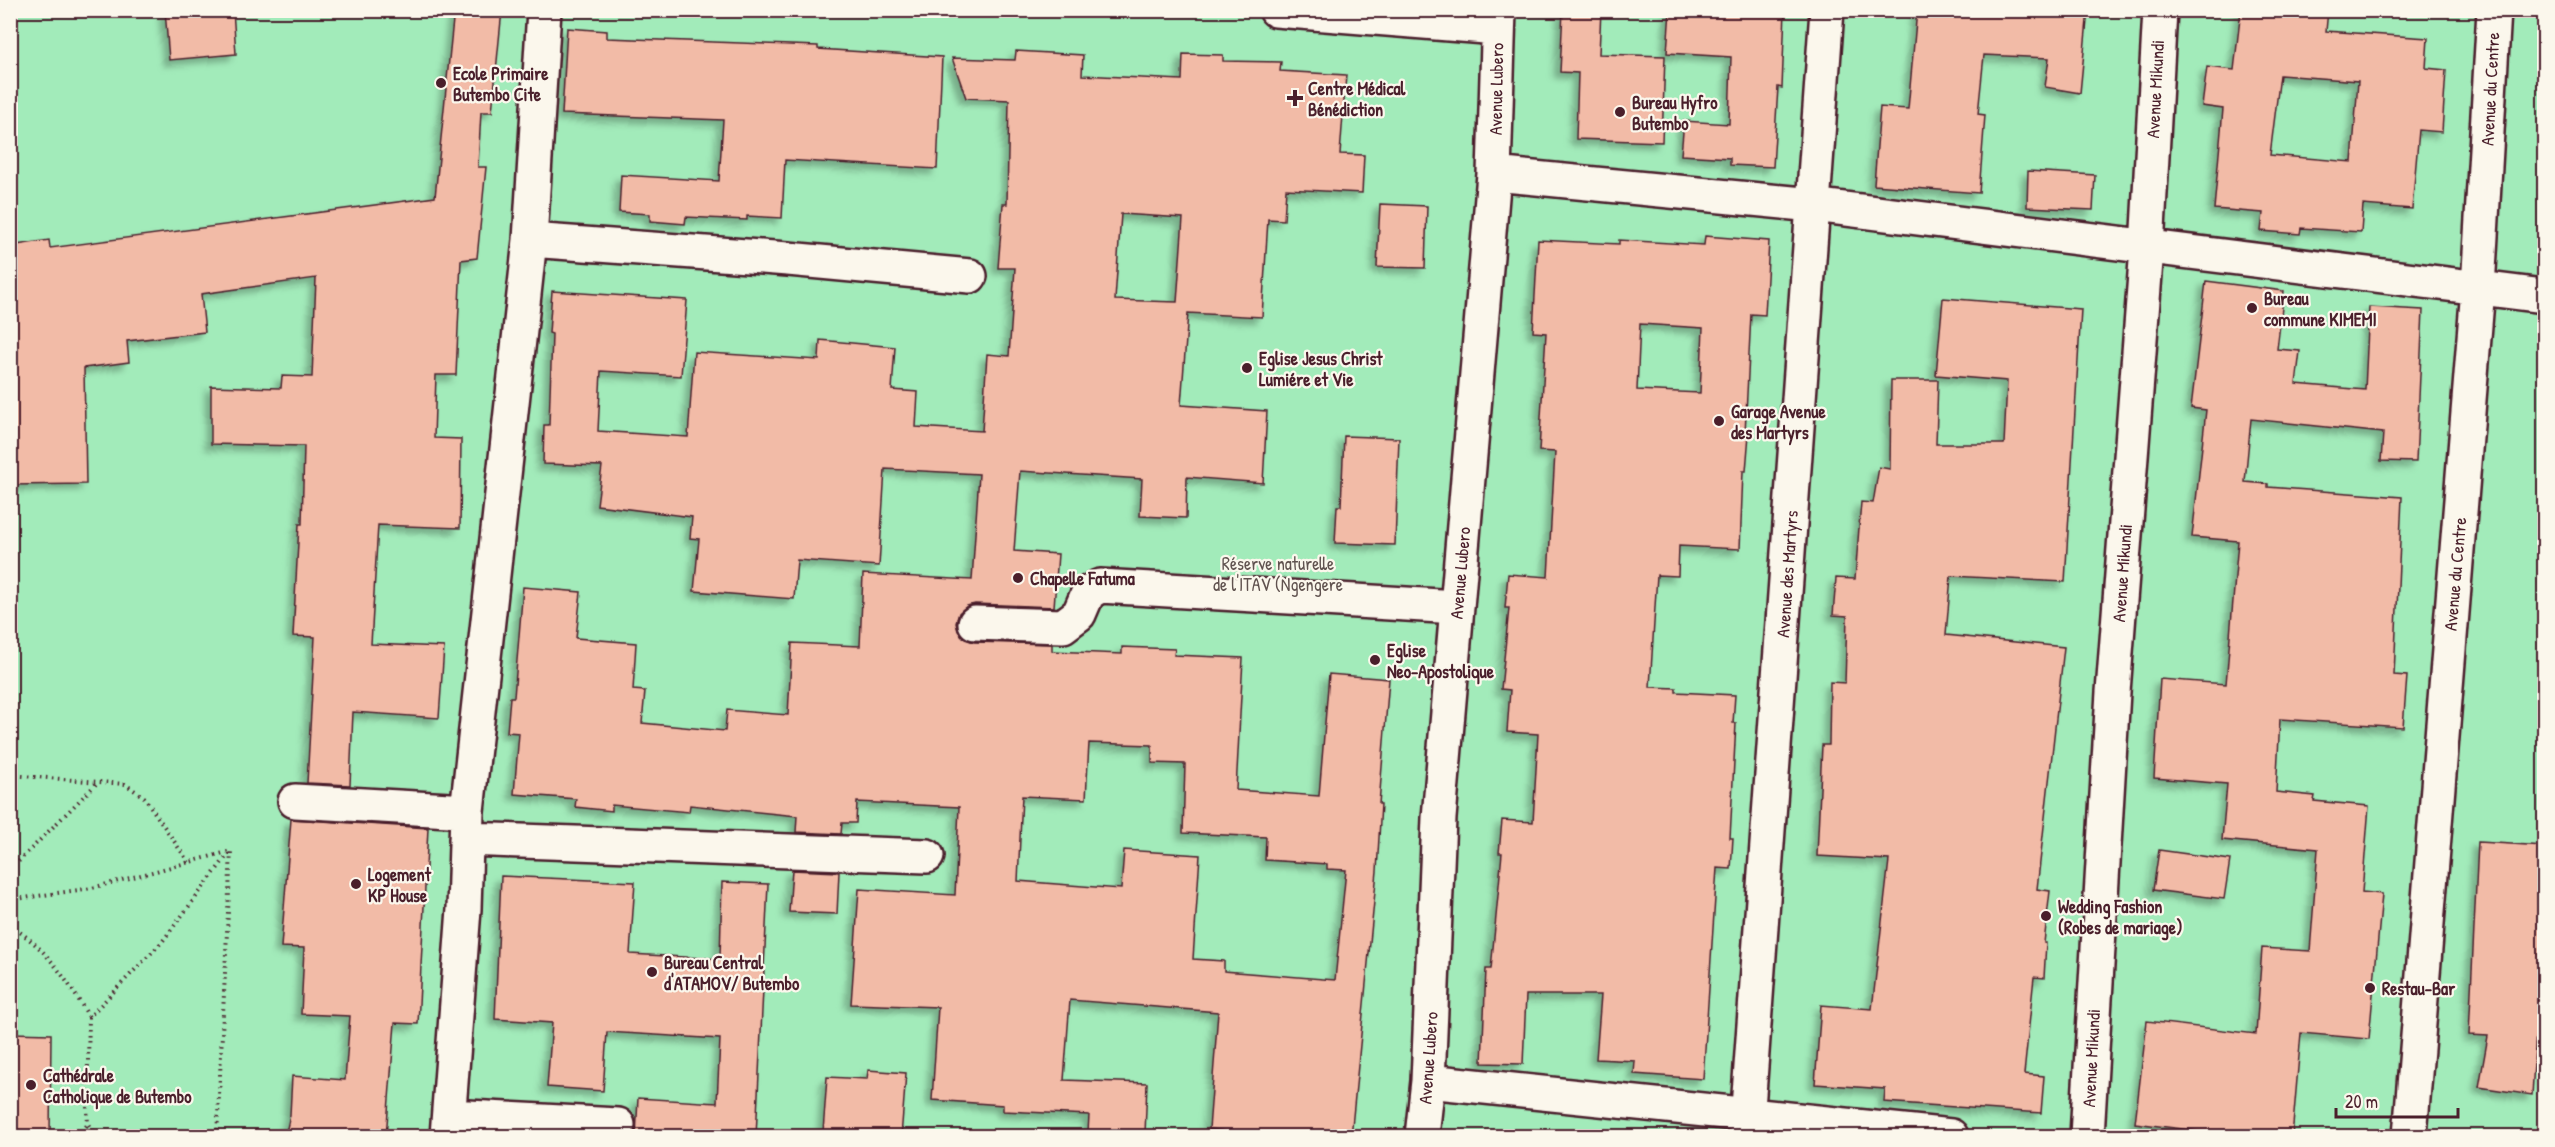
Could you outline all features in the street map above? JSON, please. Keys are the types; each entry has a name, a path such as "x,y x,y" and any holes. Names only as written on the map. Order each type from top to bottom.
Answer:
{"street":[{"path":"544,10 530,240 467,825 464,909 448,1126 618,1125"},
{"path":"1276,10 1498,19"},
{"name":"Avenue des Martyrs","path":"1747,1125 1827,10"},
{"name":"Avenue Mikundi","path":"2087,1137 2113,692 2147,248 2160,10"},
{"name":"Avenue du Centre","path":"2410,1137 2478,288 2494,10"},
{"name":"Avenue Lubero","path":"1422,1137 1428,1081 1439,818 1494,174 1498,19"},
{"path":"1494,174 1813,205 2544,297"},
{"path":"530,240 788,259 970,276"},
{"path":"975,623 1063,626 1080,614 1088,592 1100,585 1457,607"},
{"path":"295,801 467,825 927,856"},
{"path":"1428,1081 1747,1125 1951,1137"}],"path":[{"path":"10,776 125,784 144,797 189,863"},
{"path":"10,870 97,782"},
{"path":"10,900 92,888 231,851"},
{"path":"89,1017 162,942 231,851"},
{"path":"217,1137 231,851"},
{"path":"10,926 27,935 63,973 89,1017 88,1124 96,1137"},
{"path":"78,1137 88,1124"}],"green space":[{"name":"Réserve naturelle de l'ITAV (Ngengere","path":"11,11 2544,11 2544,1136 11,1136"}],"building":[{"path":"165,10 233,10 236,54 169,60"},
{"path":"454,10 502,10 492,112 481,112 478,167 486,167 477,258 461,260 456,375 436,375 434,438 461,439 460,528 378,525 371,644 444,647 439,718 353,712 350,785 307,783 315,637 293,636 299,524 302,524 304,446 211,444 211,386 281,388 282,376 312,377 316,278 201,294 205,332 127,341 129,362 84,368 86,484 10,485 10,246 49,240 50,248 435,197"},
{"name":"Bureau Hyfro Butembo","path":"1563,10 1601,10 1599,54 1665,56 1662,142 1576,139 1578,73 1560,72"},
{"path":"1670,10 1785,10 1782,88 1778,87 1773,167 1730,165 1730,158 1681,155 1684,121 1729,124 1731,57 1667,53"},
{"path":"1917,10 1982,10 2046,15 2047,10 2088,10 2080,93 2045,87 2049,58 1984,55 1978,114 1985,115 1979,193 1874,185 1880,107 1908,109"},
{"path":"2241,10 2328,10 2326,31 2428,38 2426,68 2446,70 2442,132 2419,130 2412,209 2363,205 2361,232 2301,228 2300,234 2261,231 2263,213 2214,209 2223,109 2202,106 2207,67 2234,70","holes":["2280,75 2358,81 2352,162 2270,155"]},
{"path":"567,28 607,31 607,38 818,46 818,49 942,57 937,169 785,160 782,218 747,216 747,220 686,217 685,224 650,221 650,214 619,212 621,175 719,181 723,120 562,114"},
{"path":"1016,51 1083,55 1082,75 1182,80 1183,54 1223,55 1223,61 1281,62 1280,71 1346,75 1340,154 1364,155 1362,193 1286,189 1284,220 1268,219 1262,317 1188,313 1181,405 1267,411 1263,483 1187,477 1186,518 1140,516 1142,479 1020,471 1014,551 1058,554 1054,607 975,604 967,606 959,613 956,623 958,631 965,639 974,642 1052,644 1052,651 1122,654 1122,647 1175,649 1174,655 1243,658 1236,790 1319,796 1329,674 1389,679 1379,804 1381,804 1377,871 1351,1137 1286,1137 1209,1129 1218,1012 1070,1000 1064,1080 1147,1083 1145,1134 1088,1132 1089,1115 1003,1111 1003,1105 932,1100 938,1007 851,1004 859,889 955,895 959,807 857,802 856,823 842,823 841,834 796,832 797,816 690,805 689,812 612,805 612,811 575,807 576,799 514,794 519,733 507,732 510,697 514,697 523,587 581,592 576,638 636,643 633,690 645,691 642,723 725,731 727,710 788,715 792,643 860,646 863,574 972,580 979,474 885,469 879,566 797,560 794,599 694,591 699,539 690,538 692,517 597,505 602,466 543,464 544,425 549,425 552,334 549,333 552,291 687,300 681,376 601,371 598,431 688,437 694,352 819,360 820,340 895,347 892,390 918,392 916,427 982,431 987,354 1009,356 1015,268 998,268 1003,204 1007,204 1009,100 966,98 952,58 1015,60","holes":["1121,214 1183,218 1177,302 1115,300","1089,743 1152,745 1152,763 1185,764 1183,833 1266,837 1265,860 1327,864 1327,869 1346,870 1335,980 1224,971 1224,961 1193,959 1200,855 1124,850 1121,889 1018,881 1022,796 1086,799"]},
{"path":"2028,171 2095,175 2093,210 2027,207"},
{"path":"1380,204 1427,206 1425,268 1377,267"},
{"path":"1705,236 1769,241 1765,315 1751,314 1745,434 1749,434 1746,471 1743,471 1740,549 1679,546 1678,576 1657,575 1650,687 1676,688 1676,692 1735,695 1731,869 1717,868 1703,1079 1634,1074 1635,1061 1596,1059 1601,995 1526,995 1523,1064 1482,1063 1486,969 1491,969 1502,853 1499,853 1502,820 1533,822 1538,734 1507,732 1510,690 1501,689 1509,608 1505,608 1508,574 1548,577 1555,452 1539,451 1546,333 1533,332 1538,240 1619,244 1619,240 1704,245","holes":["1640,324 1703,328 1700,393 1637,390"]},
{"path":"2206,281 2284,291 2277,349 2300,351 2296,384 2365,390 2369,307 2423,310 2416,462 2381,461 2383,433 2251,419 2245,482 2268,484 2268,487 2402,497 2394,675 2407,676 2403,727 2280,719 2276,792 2315,796 2314,801 2369,806 2362,892 2382,894 2369,1039 2301,1033 2292,1137 2214,1133 2135,1123 2147,1021 2256,1034 2262,948 2310,951 2318,849 2222,840 2227,784 2154,778 2160,679 2226,684 2238,541 2192,537 2206,410 2191,408"},
{"path":"1943,298 2081,309 2065,582 1951,576 1946,635 2064,647 2037,889 2050,891 2044,943 2046,943 2044,978 2034,977 2024,1074 2044,1076 2041,1113 1884,1102 1885,1089 1815,1084 1821,1005 1872,1009 1889,860 1817,856 1822,745 1829,745 1830,682 1845,683 1847,616 1833,615 1836,578 1855,579 1861,502 1873,503 1879,467 1890,469 1891,380 1938,380 1936,444 2004,444 2007,381 1936,375"},
{"path":"1344,436 1399,438 1395,545 1335,543 1337,506 1341,506"},
{"path":"291,819 428,828 418,1024 395,1023 386,1137 285,1137 290,1115 292,1076 345,1080 350,1016 301,1014 304,948 281,947"},
{"path":"2478,842 2544,846 2544,951 2541,951 2532,1095 2479,1087 2488,1036 2469,1035"},
{"path":"2159,850 2230,860 2224,899 2153,890"},
{"path":"792,870 839,872 837,914 789,912"},
{"path":"501,876 635,882 630,954 720,959 722,882 768,884 756,1137 636,1137 638,1098 717,1103 720,1039 607,1032 603,1091 547,1087 552,1023 495,1019"},
{"name":"Cathédrale Catholique de Butembo","path":"10,1033 51,1034 50,1137 10,1137"},
{"path":"868,1070 906,1073 901,1137 823,1132 827,1077 867,1079"}],"place":[{"name":"Ecole Primaire Butembo Cite","path":"441,83"},
{"name":"Centre Médical Bénédiction","path":"1295,98"},
{"name":"Bureau Hyfro Butembo","path":"1620,112"},
{"name":"Bureau commune KIMEMI","path":"2252,308"},
{"name":"Eglise Jesus Christ Lumiére et Vie","path":"1247,368"},
{"name":"Garage Avenue des Martyrs","path":"1719,421"},
{"name":"Chapelle Fatuma","path":"1018,578"},
{"name":"Eglise Neo-Apostolique","path":"1375,660"},
{"name":"Logement KP House","path":"356,884"},
{"name":"Wedding Fashion (Robes de mariage)","path":"2046,916"},
{"name":"Bureau Central d'ATAMOV/ Butembo","path":"652,972"},
{"name":"Restau-Bar","path":"2370,988"},
{"name":"Cathédrale Catholique de Butembo","path":"31,1085"}]}
